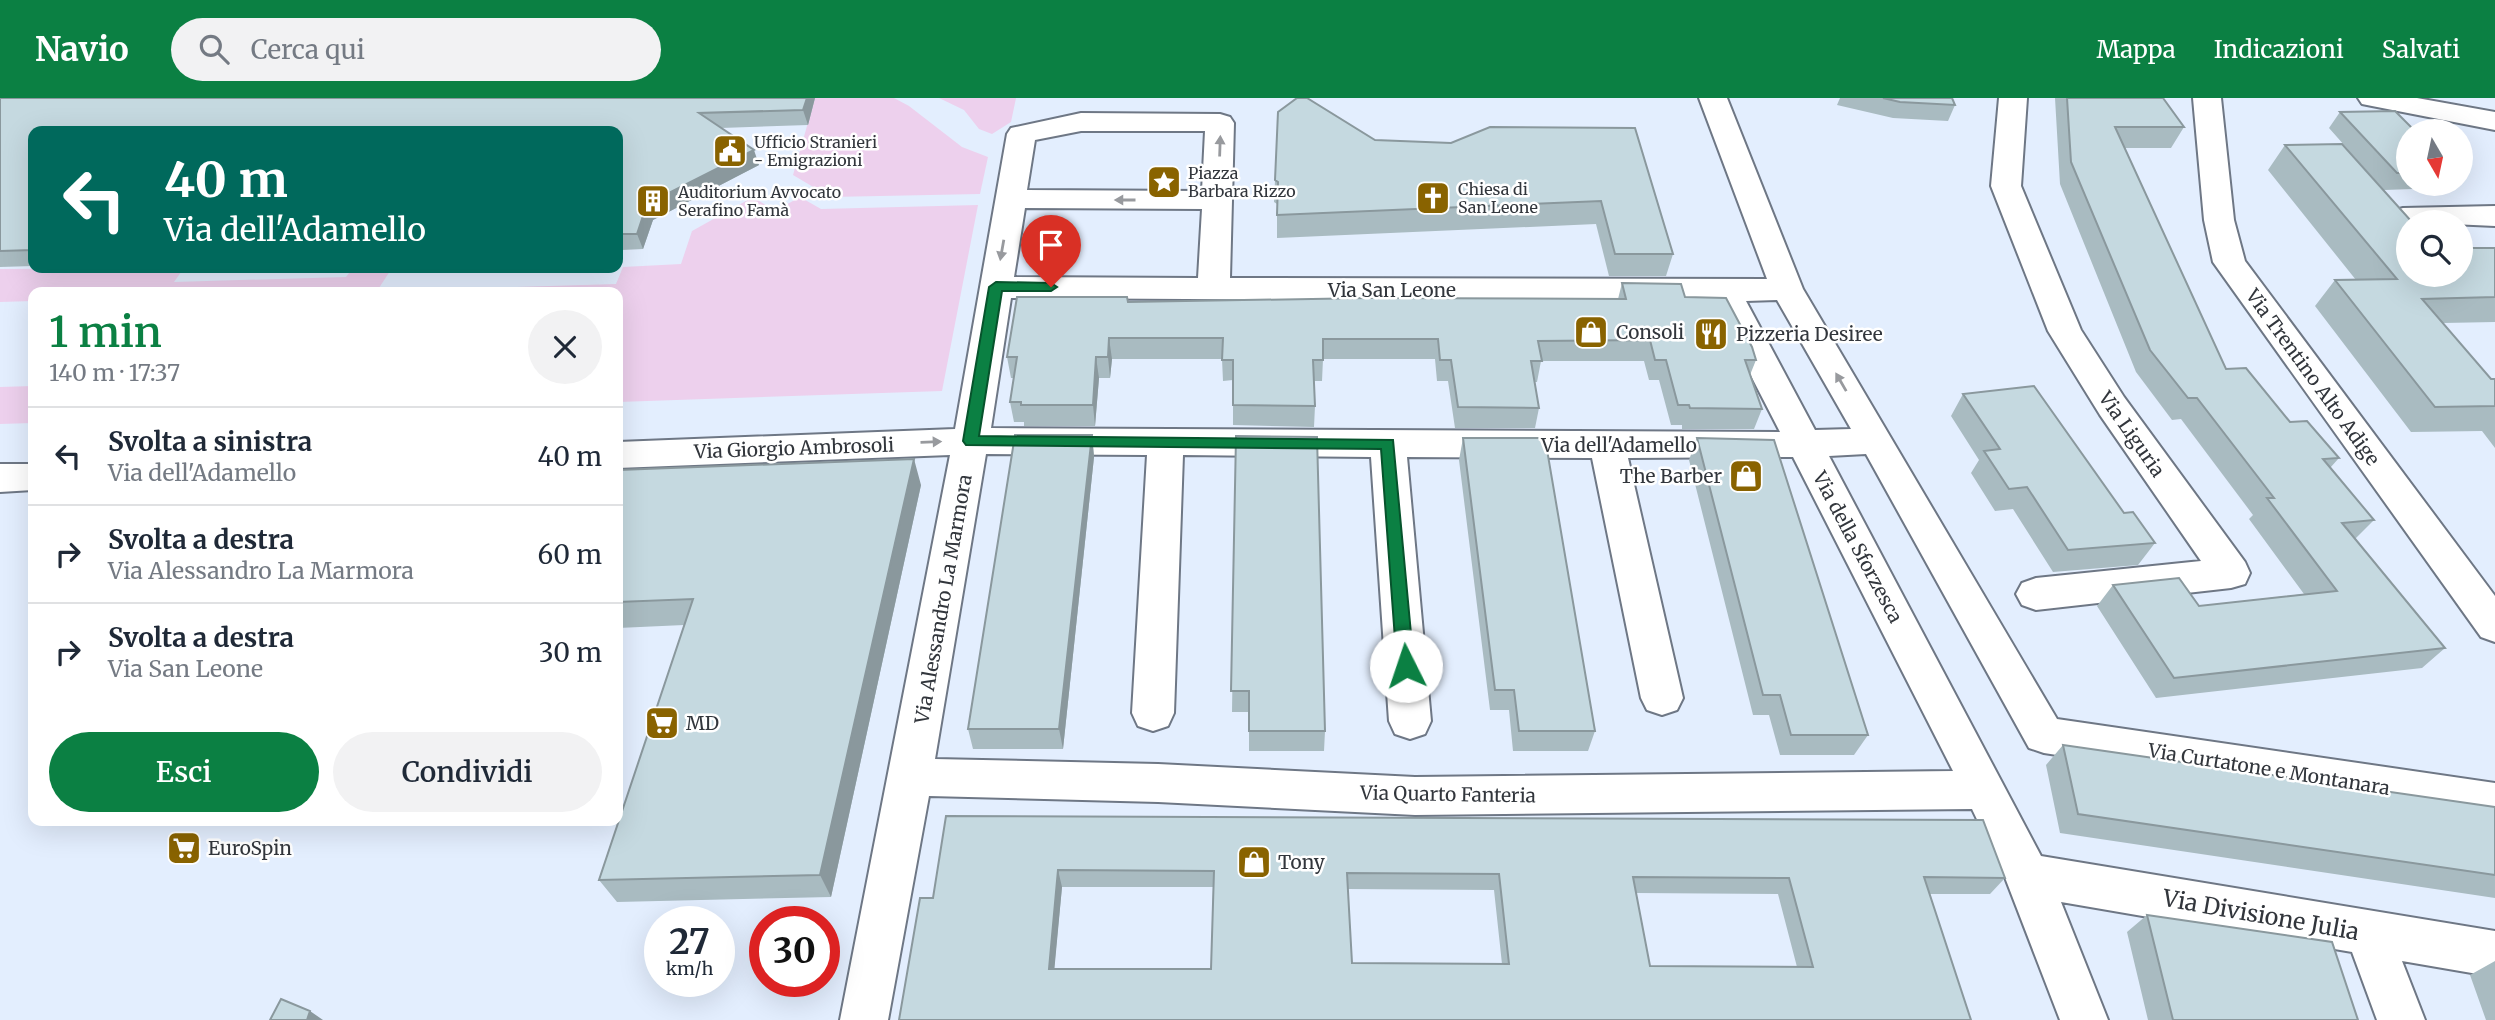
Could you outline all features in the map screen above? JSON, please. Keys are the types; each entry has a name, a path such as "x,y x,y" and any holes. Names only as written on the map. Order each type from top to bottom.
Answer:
{"street":[{"path":"1713,98 1787,289 1876,441"},
{"name":"Via Liguria","path":"2012,98 2007,186 2065,331 2112,406 2231,573 2036,594"},
{"name":"Via Trentino Alto Adige","path":"2207,98 2219,220 2229,262 2495,626"},
{"path":"2376,98 2495,121"},
{"name":"Via Alessandro La Marmora","path":"864,1020 971,441 1021,134 1081,122 1220,123 1218,200"},
{"path":"1010,200 1218,200 1214,288"},
{"path":"2473,216 2495,216"},
{"name":"Via San Leone","path":"996,287 1724,291 1787,289"},
{"path":"1724,291 1805,445"},
{"name":"Via dell'Adamello","path":"971,441 1805,445"},
{"name":"Via Giorgio Ambrosoli","path":"623,454 971,441"},
{"name":"Via della Sforzesca","path":"1876,441 1805,445 1985,790 2026,875 2084,1020"},
{"name":"Via Curtatone e Montanara","path":"1876,441 2044,735 2495,803"},
{"path":"1153,713 1166,442"},
{"path":"1388,444 1410,721"},
{"path":"1607,445 1662,698"},
{"path":"0,478 28,477"},
{"name":"Via Quarto Fanteria","path":"911,777 1158,783 1415,796 1985,790"},
{"name":"Via Divisione Julia","path":"2026,875 2495,954"},
{"path":"2368,933 2401,1020"}],"shaded area":[{"path":"815,98 894,98 909,106 962,147 988,157 980,194 830,197 793,175"},
{"path":"939,98 1016,98 1011,122 992,134 979,129 964,110"},
{"path":"753,197 775,211 800,197 821,209 978,205 942,391 623,402 623,287 514,287 616,284 623,273 623,267 681,264 692,231"},
{"path":"0,269 28,269 28,273 180,273 174,282 346,277 349,273 389,273 380,287 28,287 28,301 0,302"},
{"path":"28,386 28,423 0,424 0,387"}],"building":[{"path":"0,98 807,98 803,110 699,113 754,150 647,204 637,234 623,234 623,126 28,126 28,250 0,251"},
{"path":"1297,98 1307,98 1375,140 1451,143 1490,127 1635,128 1673,254 1615,254 1601,201 1277,215 1278,182 1275,180 1278,112"},
{"path":"1883,98 1952,98 1955,105 1900,102"},
{"path":"2067,98 2163,98 2184,127 2115,127 2226,369 2246,368 2290,422 2307,421 2339,458 2323,459 2374,520 2342,523 2445,648 2174,678 2113,585 2179,578 2199,606 2337,591 2267,498 2274,498 2197,398 2188,398 2150,350 2071,162"},
{"path":"2395,111 2403,119 2396,119 2396,172 2340,112"},
{"path":"2342,144 2401,210 2396,210 2396,278 2285,145"},
{"path":"2473,248 2495,248 2495,297 2422,299 2491,379 2495,379 2495,406 2435,407 2335,280 2396,279 2396,287 2473,287"},
{"path":"1622,283 1681,284 1685,297 1726,298 1752,347 1756,360 1745,360 1762,409 1690,408 1689,405 1678,405 1666,360 1655,360 1650,340 1538,341 1542,361 1531,361 1539,408 1458,407 1451,360 1440,360 1438,339 1323,339 1323,360 1313,360 1315,406 1233,405 1233,360 1222,360 1223,338 1109,338 1108,357 1096,357 1093,405 1021,405 1021,402 1010,402 1017,357 1007,357 1017,297 1127,297 1128,302 1368,298 1626,299"},
{"path":"2034,386 2124,513 2133,512 2155,543 2068,550 2027,487 2009,489 1984,451 2000,449 1963,394"},
{"path":"1015,435 1092,435 1059,729 968,729"},
{"path":"1236,436 1317,437 1325,731 1249,731 1249,691 1231,691"},
{"path":"1463,438 1545,438 1595,731 1519,731 1514,690 1495,690"},
{"path":"1697,438 1774,440 1868,735 1791,735 1780,695 1763,695"},
{"path":"914,459 820,875 599,880 617,826 623,826 623,808 693,599 623,602 623,470"},
{"path":"2063,745 2495,807 2495,875 2078,814"},
{"path":"946,816 1983,820 2005,878 1924,877 1971,1020 899,1020 920,898 933,898","holes":["1058,870 1214,871 1211,969 1049,969","1347,873 1499,874 1509,964 1352,963","1633,877 1789,878 1813,967 1650,966"]},
{"path":"2147,915 2332,942 2358,1020 2173,1020"},
{"path":"281,999 310,1011 307,1020 270,1020"}],"place":[{"name":"Ufficio Stranieri - Emigrazioni","path":"730,151"},
{"name":"Piazza Barbara Rizzo","path":"1164,182"},
{"name":"Chiesa di San Leone","path":"1433,198"},
{"name":"Auditorium Avvocato Serafino Famà","path":"653,201"},
{"name":"Consoli","path":"1591,332"},
{"name":"Pizzeria Desiree","path":"1711,334"},
{"name":"The Barber","path":"1746,476"},
{"name":"MD","path":"662,723"},
{"name":"EuroSpin","path":"184,848"},
{"name":"Tony","path":"1254,862"}],"route":[{"path":"1051,287 996,287 971,441 1388,444 1406,666"}]}
